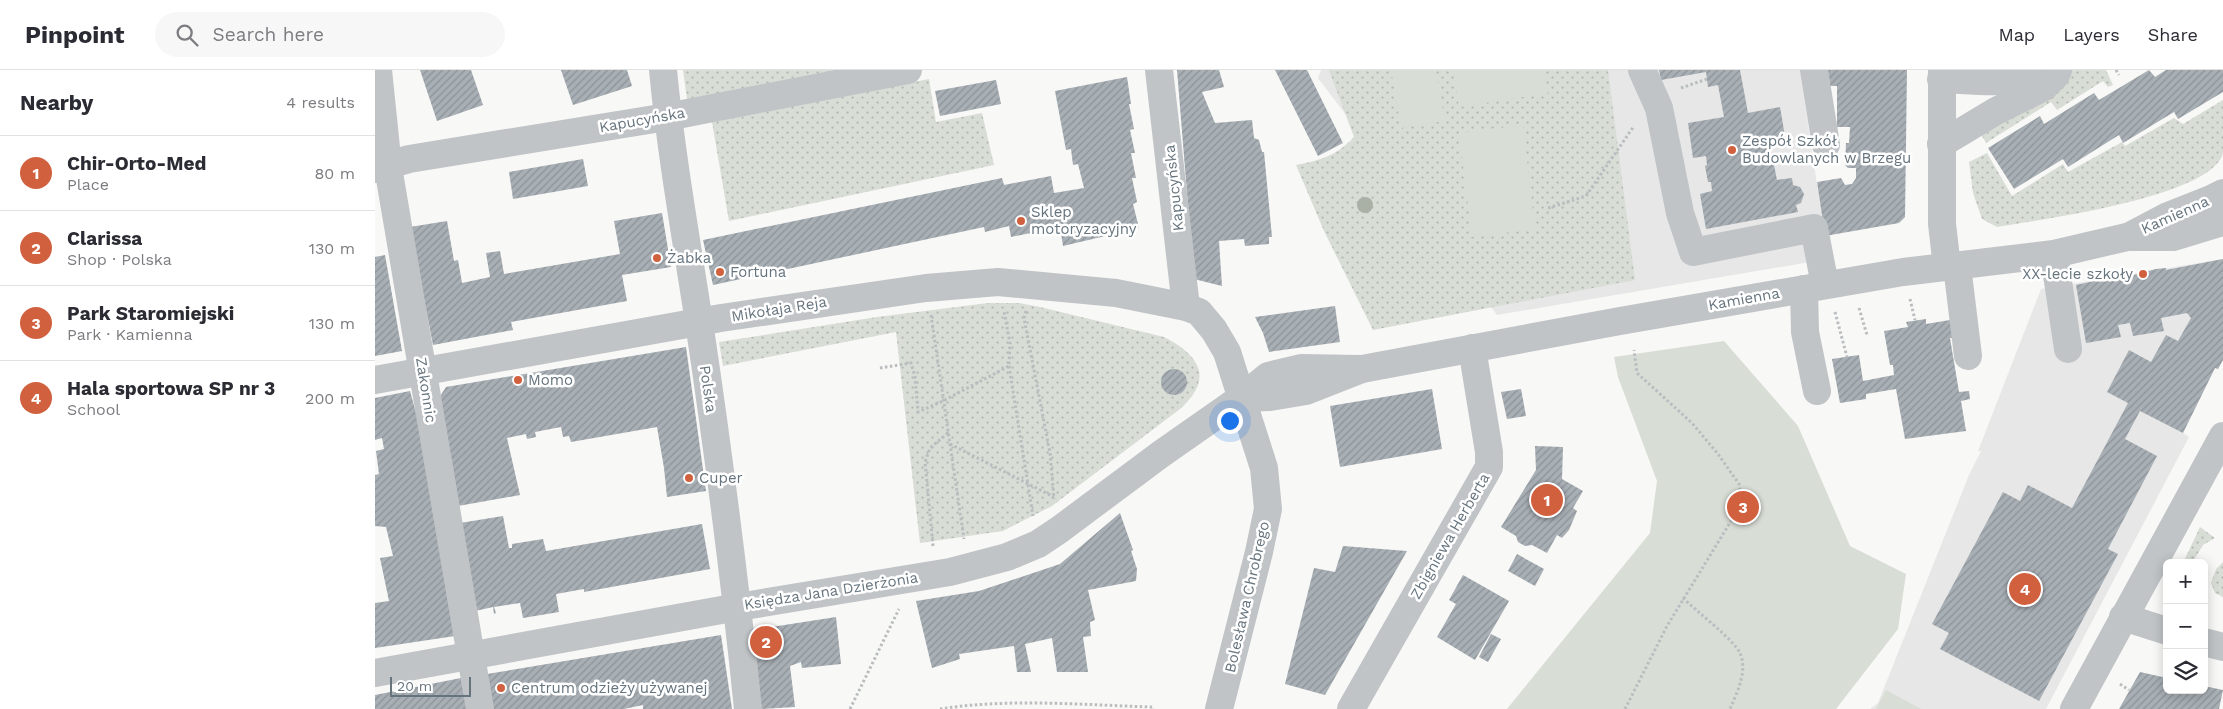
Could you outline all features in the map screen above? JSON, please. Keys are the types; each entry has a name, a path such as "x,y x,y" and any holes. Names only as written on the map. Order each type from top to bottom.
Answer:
{"street":[{"name":"Zakonnic","path":"378,70 381,168 423,370 470,655 481,709"},
{"name":"Polska","path":"663,70 667,117 699,323 737,607 748,709"},
{"name":"Kapucyńska","path":"381,168 409,159 667,117 908,70"},
{"name":"Kapucyńska","path":"1159,70 1186,307"},
{"path":"1642,70 1659,108 1681,213 1693,252 1815,228 1820,286 1805,332 1817,391"},
{"path":"1814,70 1826,145"},
{"path":"1968,356 1952,266 1942,224 1941,74 1994,80 2030,78 2045,70"},
{"path":"1941,144 1996,111 2044,88 2058,70"},
{"name":"Kamienna","path":"2127,237 2168,216 2223,193"},
{"name":"Kamienna","path":"1241,398 1270,398 1306,391 1361,369 1472,348 1820,286 1952,266 2054,254 2127,237 2173,237 2223,222"},
{"path":"2054,254 2068,349"},
{"name":"Mikołaja Reja","path":"375,380 423,370 858,296 926,288 998,282 1116,293 1186,307"},
{"name":"Bolesława Chrobrego","path":"1186,307 1199,312 1214,330 1227,352 1264,468 1268,509 1219,709"},
{"name":"Zbigniewa Herberta","path":"1351,709 1489,467 1489,452 1472,348"},
{"name":"Księdza Jana Dzierżonia","path":"375,672 737,607 968,569 1007,558 1048,537 1241,398"},
{"path":"2074,709 2223,436"},
{"path":"2123,617 2163,630"},
{"path":"2208,643 2223,646"}],"path":[{"path":"2116,70 2119,75"},
{"path":"1548,208 1586,196 1635,124"},
{"path":"998,282 1010,343 1009,366 1028,483 1048,537"},
{"path":"1030,285 1024,318 1049,452 1054,497 1048,537"},
{"path":"1820,286 1837,326 1847,357"},
{"path":"926,288 968,569"},
{"path":"1625,709 1667,626 1742,502 1739,484 1718,454 1692,423 1637,373 1634,350"},
{"path":"880,368 911,363 915,377 918,412 1009,366"},
{"path":"935,574 925,462 930,448 948,433"},
{"path":"949,444 1054,497"},
{"path":"850,709 898,612 903,580"},
{"path":"1683,598 1739,652 1742,669 1738,693 1730,709"},
{"path":"940,709 973,704 1059,704 1153,707 1153,709"}],"shaded area":[{"path":"683,70 846,70 687,99"},
{"path":"1321,70 1800,70 1828,259 1497,315 1318,78"},
{"path":"1329,70 1608,70 1635,280 1373,330 1324,231 1296,165 1328,156 1341,149 1354,137"},
{"path":"1391,70 1436,70 1445,121 1401,128"},
{"path":"1453,70 1545,70 1548,93 1459,107"},
{"path":"2063,70 2106,70 2113,85 2108,87 2103,81 2057,110 2051,102 1986,143 1977,127"},
{"path":"929,79 936,122 982,113 994,165 729,221 712,122"},
{"path":"2223,100 2223,153 2212,169 2189,182 2158,194 2122,204 2048,219 1997,227 1982,219 1973,193 1969,162 1987,153 2012,196 2063,164 2068,172 2122,142 2125,146 2174,118 2183,124"},
{"path":"1523,125 1535,229 1472,237 1459,133"},
{"path":"2223,259 2223,360 2218,369 2215,368 2183,433 2189,437 2046,709 1870,709 1878,703 1969,475 1981,451 1978,451 2041,289"},
{"path":"988,303 1019,303 1040,307 1164,337 1186,351 1194,360 1200,377 1191,398 1180,409 1052,506 1003,531 920,543 896,332 723,366 719,342 877,317"},
{"path":"1724,341 1798,426 1850,546 1906,574 1898,629 1836,709 1507,709 1650,533 1657,481 1618,377 1614,357"},
{"path":"2200,527 2215,538 2203,545 2194,559 2185,559"},
{"path":"2223,562 2223,597 2215,593 2211,583 2216,569"},
{"path":"1886,690 1921,709 1876,709"}],"building":[{"path":"420,70 471,70 483,105 437,121"},
{"path":"561,70 627,70 632,86 573,105"},
{"path":"1177,70 1219,70 1224,87 1202,92 1215,123 1252,120 1254,138 1259,140 1262,152 1264,152 1272,237 1269,237 1269,244 1245,246 1244,239 1219,241 1222,286 1194,279"},
{"path":"1275,70 1307,70 1343,143 1318,156"},
{"name":"Zespół Szkół Budowlanych w Brzegu","path":"1659,70 1740,70 1748,113 1780,107 1786,142 1770,145 1777,180 1792,178 1793,185 1800,187 1804,194 1801,203 1796,205 1798,212 1706,229 1700,194 1712,191 1711,182 1708,182 1705,166 1707,165 1706,156 1693,158 1688,123 1724,117 1718,85 1708,87 1706,72 1661,80"},
{"path":"1827,70 1907,70 1905,217 1899,223 1825,236 1817,182 1841,178 1845,185 1852,184 1856,178 1856,168 1848,168 1845,165 1846,143 1849,143 1850,127 1837,127 1837,86 1827,86"},
{"path":"2149,70 2155,77 2166,70 2223,70 2223,92 2178,119 2174,112 2123,143 2119,135 2068,167 2063,159 2014,189 1988,148 2040,116 2044,124 2094,93 2099,100"},
{"path":"1127,77 1131,104 1129,104 1134,129 1130,130 1135,153 1131,153 1136,178 1132,178 1137,202 1133,204 1139,228 1063,246 1060,227 1011,237 1009,226 985,232 984,227 713,285 703,240 1002,178 1004,185 1051,176 1054,193 1084,188 1078,164 1073,165 1071,149 1066,150 1055,91"},
{"path":"996,80 1001,104 940,116 935,91"},
{"path":"583,159 588,186 513,199 509,172"},
{"path":"662,213 671,267 622,275 627,301 511,322 513,330 433,345 410,227 447,221 454,261 458,260 462,283 490,277 486,253 500,251 504,274 620,254 614,221"},
{"path":"385,255 402,351 375,356 375,257"},
{"path":"2223,259 2223,360 2218,369 2215,368 2183,433 2140,411 2125,439 2157,456 2108,549 2118,554 2039,701 1940,649 1949,633 1932,624 2003,492 2020,501 2028,485 2072,508 2128,403 2107,392 2129,350 2151,362 2166,335 2178,341 2191,318 2187,313 2161,318 2164,331 2133,336 2130,323 2118,325 2121,337 2086,343 2076,285 2108,278 2148,273 2148,271 2156,269 2166,268 2166,270"},
{"path":"1335,306 1340,342 1269,352 1255,317"},
{"path":"1926,319 1926,324 1950,320 1954,338 1950,338 1959,392 1969,391 1970,399 1961,401 1966,431 1905,439 1896,389 1866,394 1866,399 1840,403 1832,359 1859,355 1863,381 1894,375 1893,365 1890,365 1884,331 1908,327 1906,322"},
{"path":"686,347 706,491 667,497 657,427 571,442 569,436 563,437 561,427 535,432 536,437 527,439 526,434 507,438 520,495 458,506 439,398 446,387"},
{"path":"1174,369 1183,373 1187,382 1183,391 1174,395 1165,391 1161,382 1165,373"},
{"path":"1432,389 1442,449 1340,467 1330,406"},
{"path":"1521,389 1526,416 1507,419 1501,392"},
{"path":"410,391 422,435 455,636 375,648 375,603 389,601 380,558 393,556 386,527 375,526 375,475 379,474 376,451 384,449 382,438 375,440 375,398"},
{"path":"1535,446 1563,447 1562,479 1583,491 1573,508 1577,511 1569,530 1562,538 1557,535 1547,553 1532,545 1525,546 1518,542 1516,536 1501,527 1536,470"},
{"path":"1120,513 1133,550 1131,551 1137,569 1136,581 1088,590 1095,620 1090,622 1091,636 1083,637 1088,672 1057,672 1052,638 1025,644 1031,672 1017,672 1014,646 959,654 960,659 932,668 916,601 979,591 1060,564"},
{"path":"503,516 509,548 512,548 512,544 543,539 546,551 702,524 710,569 584,592 584,589 556,594 559,612 523,618 520,603 494,607 496,613 494,614 493,607 475,611 460,523"},
{"path":"1343,546 1407,551 1325,695 1285,684 1314,568 1335,572"},
{"path":"1517,554 1544,569 1535,586 1508,571"},
{"path":"1463,575 1509,601 1475,660 1437,637 1456,604 1449,600"},
{"path":"836,617 841,664 802,668 801,662 790,666 795,707 761,709 752,630"},
{"path":"1491,634 1501,639 1488,662 1479,657"},
{"path":"721,635 732,709 643,709 643,705 624,709 492,709 487,674"},
{"path":"2140,672 2163,677 2163,694 2208,694 2208,687 2223,690 2219,709 2119,709"},
{"path":"461,678 467,709 375,709 375,695"}],"place":[{"name":"Zespół Szkół Budowlanych w Brzegu","path":"1732,150"},
{"name":"Sklep motoryzacyjny","path":"1021,221"},
{"name":"Żabka","path":"657,258"},
{"name":"Fortuna","path":"720,272"},
{"name":"XX-lecie szkoły","path":"2143,274"},
{"name":"Momo","path":"518,380"},
{"name":"Cuper","path":"689,478"},
{"name":"Chir-Orto-Med","path":"1547,500"},
{"name":"Park Staromiejski","path":"1743,507"},
{"name":"Hala sportowa SP nr 3","path":"2025,589"},
{"name":"Clarissa","path":"766,642"},
{"name":"Centrum odzieży używanej","path":"501,688"}]}
